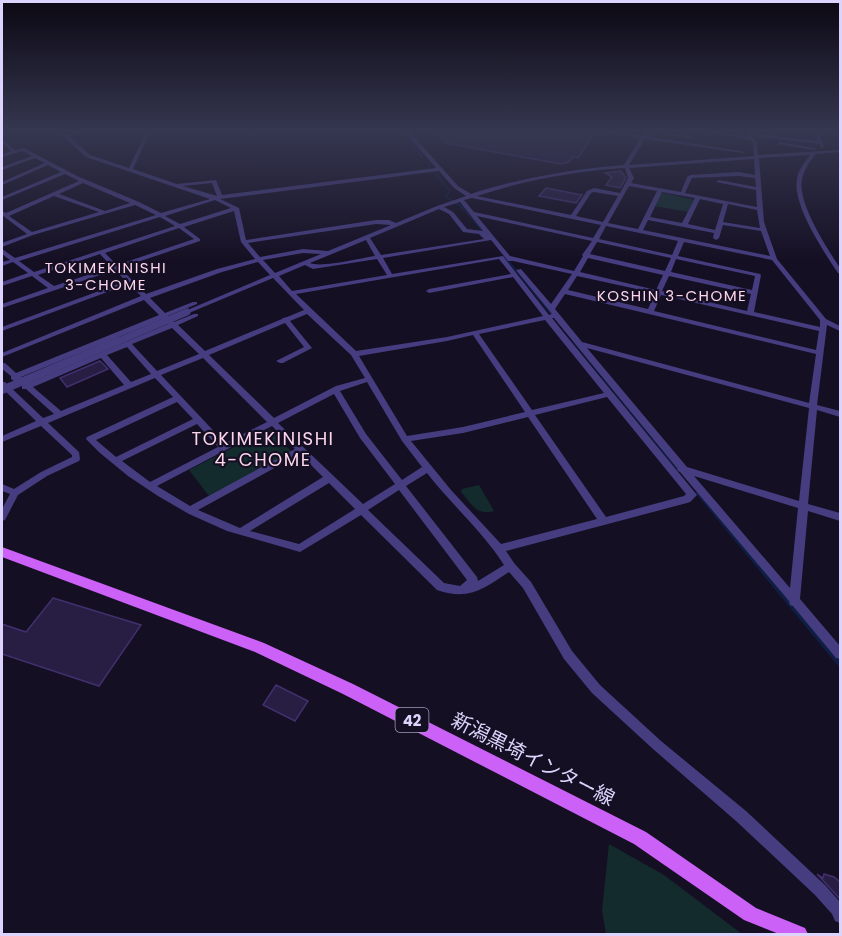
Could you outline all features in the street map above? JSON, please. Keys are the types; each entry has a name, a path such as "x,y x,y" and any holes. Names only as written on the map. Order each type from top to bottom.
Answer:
{"main road":[{"name":"新潟黒埼インター線","path":"2,552 259,646 640,838 750,914 799,934"}],"street":[{"path":"2,184 26,174"},
{"path":"3,197 62,174"},
{"path":"2,306 198,240 160,214 69,174"},
{"path":"139,174 217,197 236,208 244,242 290,293 354,354 405,439 527,585 568,655 596,689 820,890 838,910 840,916"},
{"path":"2,264 217,197 402,174"},
{"path":"443,174 456,187 470,196 774,259"},
{"path":"2,390 439,207 470,196 567,174"},
{"path":"552,308 576,273 628,184 632,176 631,174"},
{"path":"682,195 690,177 739,174 757,177"},
{"path":"757,174 764,230 774,259 824,320 840,328"},
{"path":"802,174 798,180 804,211 840,272"},
{"path":"713,200 722,175"},
{"path":"4,214 83,181"},
{"path":"176,185 214,181 217,197"},
{"path":"719,182 758,189"},
{"path":"628,184 761,209"},
{"path":"572,218 590,192 594,190 621,195"},
{"path":"639,232 660,190"},
{"path":"55,194 104,213"},
{"path":"684,226 698,198"},
{"path":"460,199 474,214 516,275 582,344 677,469 692,495 687,500 499,549"},
{"path":"2,245 31,234 137,203"},
{"path":"713,246 726,203"},
{"path":"439,207 451,213 465,231 481,232 552,308 553,316 609,394 840,654"},
{"path":"2,284 236,208"},
{"path":"538,228 550,213"},
{"path":"4,214 31,234"},
{"path":"474,214 758,275 750,314"},
{"path":"646,218 717,232"},
{"path":"244,242 376,222 389,222 396,225"},
{"path":"720,223 764,230"},
{"path":"367,237 390,275"},
{"path":"651,312 682,239"},
{"path":"305,263 313,267 487,240"},
{"path":"2,355 146,298 258,258 313,249 328,253"},
{"path":"2,250 53,289"},
{"path":"101,252 441,587 456,593 472,589 510,566"},
{"path":"585,255 754,293"},
{"path":"290,293 505,257 823,330"},
{"path":"429,291 516,275"},
{"path":"2,329 129,282"},
{"path":"563,291 820,353"},
{"path":"14,377 204,299 218,299"},
{"path":"25,387 214,307 218,299"},
{"path":"2,439 308,311"},
{"path":"354,354 475,333 553,316"},
{"path":"280,361 308,348 285,319"},
{"path":"794,602 813,406 824,320"},
{"path":"475,333 604,522"},
{"path":"128,344 224,448"},
{"path":"582,344 840,414"},
{"path":"103,355 129,385"},
{"path":"2,365 61,416"},
{"path":"149,486 336,390 370,379"},
{"path":"2,384 76,454 76,459 44,474 15,493 2,516"},
{"path":"336,390 363,436 473,580 461,592"},
{"path":"405,439 463,430 609,394"},
{"path":"177,398 90,439 149,486 209,520 300,548 428,468"},
{"path":"115,461 198,420"},
{"path":"190,510 300,450"},
{"path":"677,469 840,517"},
{"path":"242,531 329,478"},
{"path":"2,488 15,493"}],"green space":[{"path":"661,194 694,200 688,212 654,206"},
{"path":"269,429 292,452 209,496 189,470"},
{"path":"479,485 494,511 479,510 461,492 462,489"},
{"path":"609,844 664,875 742,934 606,934 602,910"}],"building":[{"path":"606,174 623,174 626,178 620,188 606,185 612,177"},
{"path":"546,188 582,195 576,203 539,196"},
{"path":"100,361 108,369 67,387 60,378"},
{"path":"53,598 141,625 99,686 2,654 2,624 26,632"},
{"path":"276,685 308,701 295,721 263,705"},
{"path":"817,874 823,878 824,874 834,877 840,882 840,899"}],"waterway":[{"path":"436,174 450,191 446,197 462,207 477,224"},
{"path":"475,222 484,232"},
{"path":"506,258 553,316"},
{"path":"559,323 575,343"},
{"path":"574,341 678,469"},
{"path":"698,493 840,665"}],"district":[{"name":"TOKIMEKINISHI 3-CHOME","path":"106,276"},
{"name":"KOSHIN 3-CHOME","path":"672,295"},
{"name":"TOKIMEKINISHI 4-CHOME","path":"263,448"}]}
